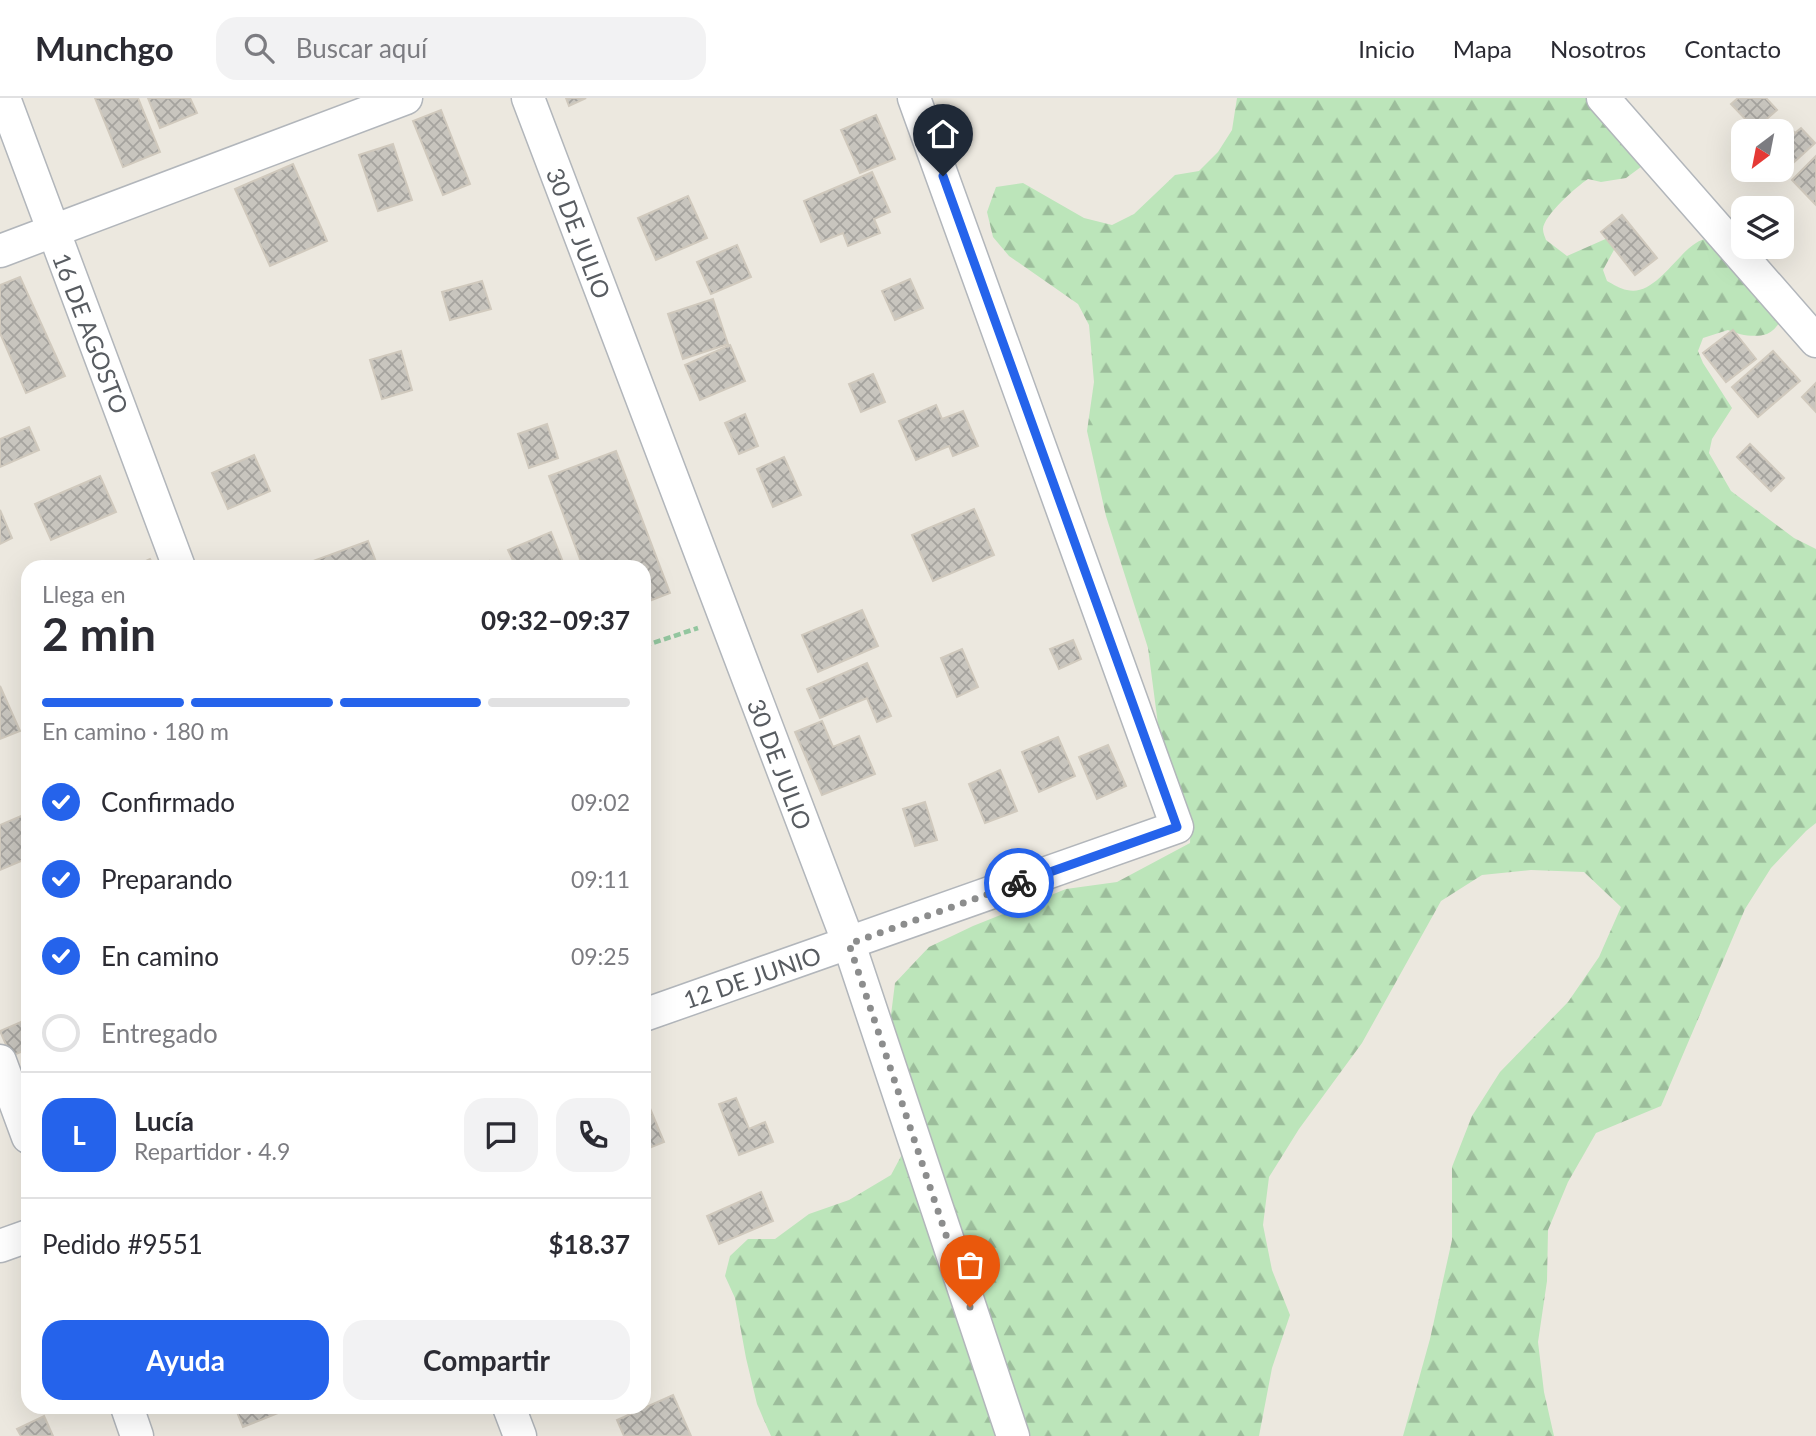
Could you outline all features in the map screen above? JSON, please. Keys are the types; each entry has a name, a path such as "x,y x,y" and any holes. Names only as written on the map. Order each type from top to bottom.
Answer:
{"street":[{"name":"16 DE AGOSTO","path":"4,98 176,560"},
{"path":"0,251 406,98"},
{"name":"30 DE JULIO","path":"528,98 849,944 1013,1436"},
{"name":"12 DE JUNIO","path":"651,1013 1177,827 914,98"},
{"path":"1603,98 1816,341"},
{"path":"0,1061 21,1118"},
{"path":"0,1246 21,1238"},
{"path":"129,1414 137,1436"},
{"path":"512,1414 520,1436"}],"path":[{"path":"651,644 725,619"}],"green space":[{"path":"1237,98 1608,98 1652,127 1657,139 1649,161 1626,178 1601,182 1588,179 1549,216 1543,232 1546,240 1567,256 1610,237 1615,248 1603,270 1607,281 1624,289 1637,290 1664,274 1696,243 1722,236 1731,247 1731,259 1741,259 1786,313 1767,334 1747,335 1728,330 1703,338 1698,351 1732,408 1712,439 1709,453 1731,491 1794,538 1816,549 1816,823 1771,868 1745,909 1661,1106 1596,1133 1568,1182 1548,1230 1547,1281 1538,1342 1544,1392 1554,1436 1403,1436 1430,1339 1452,1240 1452,1167 1472,1116 1500,1072 1568,1002 1599,957 1621,907 1584,872 1531,870 1482,875 1441,901 1362,1043 1299,1129 1269,1177 1263,1225 1272,1270 1290,1315 1272,1368 1259,1436 771,1436 757,1404 735,1298 725,1276 730,1256 748,1239 775,1239 809,1214 849,1200 891,1175 914,1132 889,1031 895,983 929,947 973,926 1066,889 1117,882 1190,843 1191,818 1159,732 1148,648 1106,516 1087,431 1094,382 1089,325 1078,304 1009,256 993,237 987,212 996,187 1023,183 1084,218 1112,225 1134,214 1175,175 1199,171 1218,152 1232,130"}],"building":[{"path":"95,98 138,98 160,152 123,167"},
{"path":"148,98 190,98 197,113 160,128"},
{"path":"566,98 586,98 569,106"},
{"path":"1738,98 1766,98 1777,110 1767,119 1745,119 1731,104"},
{"path":"441,110 470,184 443,195 413,121"},
{"path":"876,115 895,159 860,173 841,130"},
{"path":"1801,128 1815,143 1794,162 1794,132"},
{"path":"393,144 412,200 378,211 359,155"},
{"path":"1816,156 1816,205 1794,182 1794,178"},
{"path":"293,164 327,241 270,266 235,189"},
{"path":"872,172 890,212 874,219 880,233 848,246 843,233 821,242 804,201"},
{"path":"688,196 707,238 656,260 638,218"},
{"path":"1622,215 1657,258 1635,275 1601,232"},
{"path":"737,245 751,277 711,294 697,262"},
{"path":"20,277 65,376 26,393 0,333 0,285"},
{"path":"910,279 923,308 895,320 882,291"},
{"path":"482,281 491,309 450,320 442,292"},
{"path":"713,299 728,344 683,359 668,314"},
{"path":"1733,330 1756,359 1726,382 1703,353"},
{"path":"730,345 745,381 700,400 685,365"},
{"path":"401,351 412,390 382,399 370,360"},
{"path":"1773,351 1800,381 1758,417 1732,387"},
{"path":"873,374 885,402 861,412 849,384"},
{"path":"1816,383 1816,412 1802,397"},
{"path":"936,405 942,419 963,411 978,446 953,456 949,446 916,460 899,421"},
{"path":"745,414 758,446 739,454 725,423"},
{"path":"547,424 558,458 529,468 518,434"},
{"path":"29,427 39,450 0,467 0,439"},
{"path":"1750,444 1784,478 1771,491 1737,457"},
{"path":"616,451 670,593 651,600 651,560 580,560 549,476"},
{"path":"254,455 270,491 228,509 212,473"},
{"path":"784,457 801,495 773,507 757,469"},
{"path":"100,476 116,512 51,540 35,504"},
{"path":"974,509 994,555 933,581 912,535"},
{"path":"0,510 12,538 0,544"},
{"path":"551,532 562,560 513,560 508,550"},
{"path":"368,541 375,560 316,560"},
{"path":"862,610 878,646 818,672 802,635"},
{"path":"1073,640 1081,659 1059,669 1050,649"},
{"path":"962,649 978,687 957,697 941,658"},
{"path":"867,663 891,716 877,722 867,698 820,718 807,689"},
{"path":"0,686 20,731 0,739"},
{"path":"822,721 833,747 859,736 875,774 822,795 795,732"},
{"path":"1058,737 1075,776 1039,792 1022,752"},
{"path":"1108,745 1126,786 1097,799 1079,757"},
{"path":"1000,770 1017,811 985,823 969,784"},
{"path":"925,802 937,840 915,846 903,809"},
{"path":"21,816 21,861 0,870 0,825"},
{"path":"21,1022 21,1052 11,1056 0,1031"},
{"path":"736,1098 749,1129 765,1122 773,1142 739,1155 719,1104"},
{"path":"651,1111 664,1142 651,1147"},
{"path":"761,1192 773,1221 719,1244 707,1216"},
{"path":"673,1395 691,1436 624,1436 617,1420 630,1414 651,1414 651,1405"},
{"path":"238,1414 276,1414 243,1427"},
{"path":"44,1416 53,1436 21,1436 17,1429"}],"way so far":[{"path":"970,1307 849,944 1019,883"}],"route":[{"path":"943,176 1177,827 1019,883"}]}
